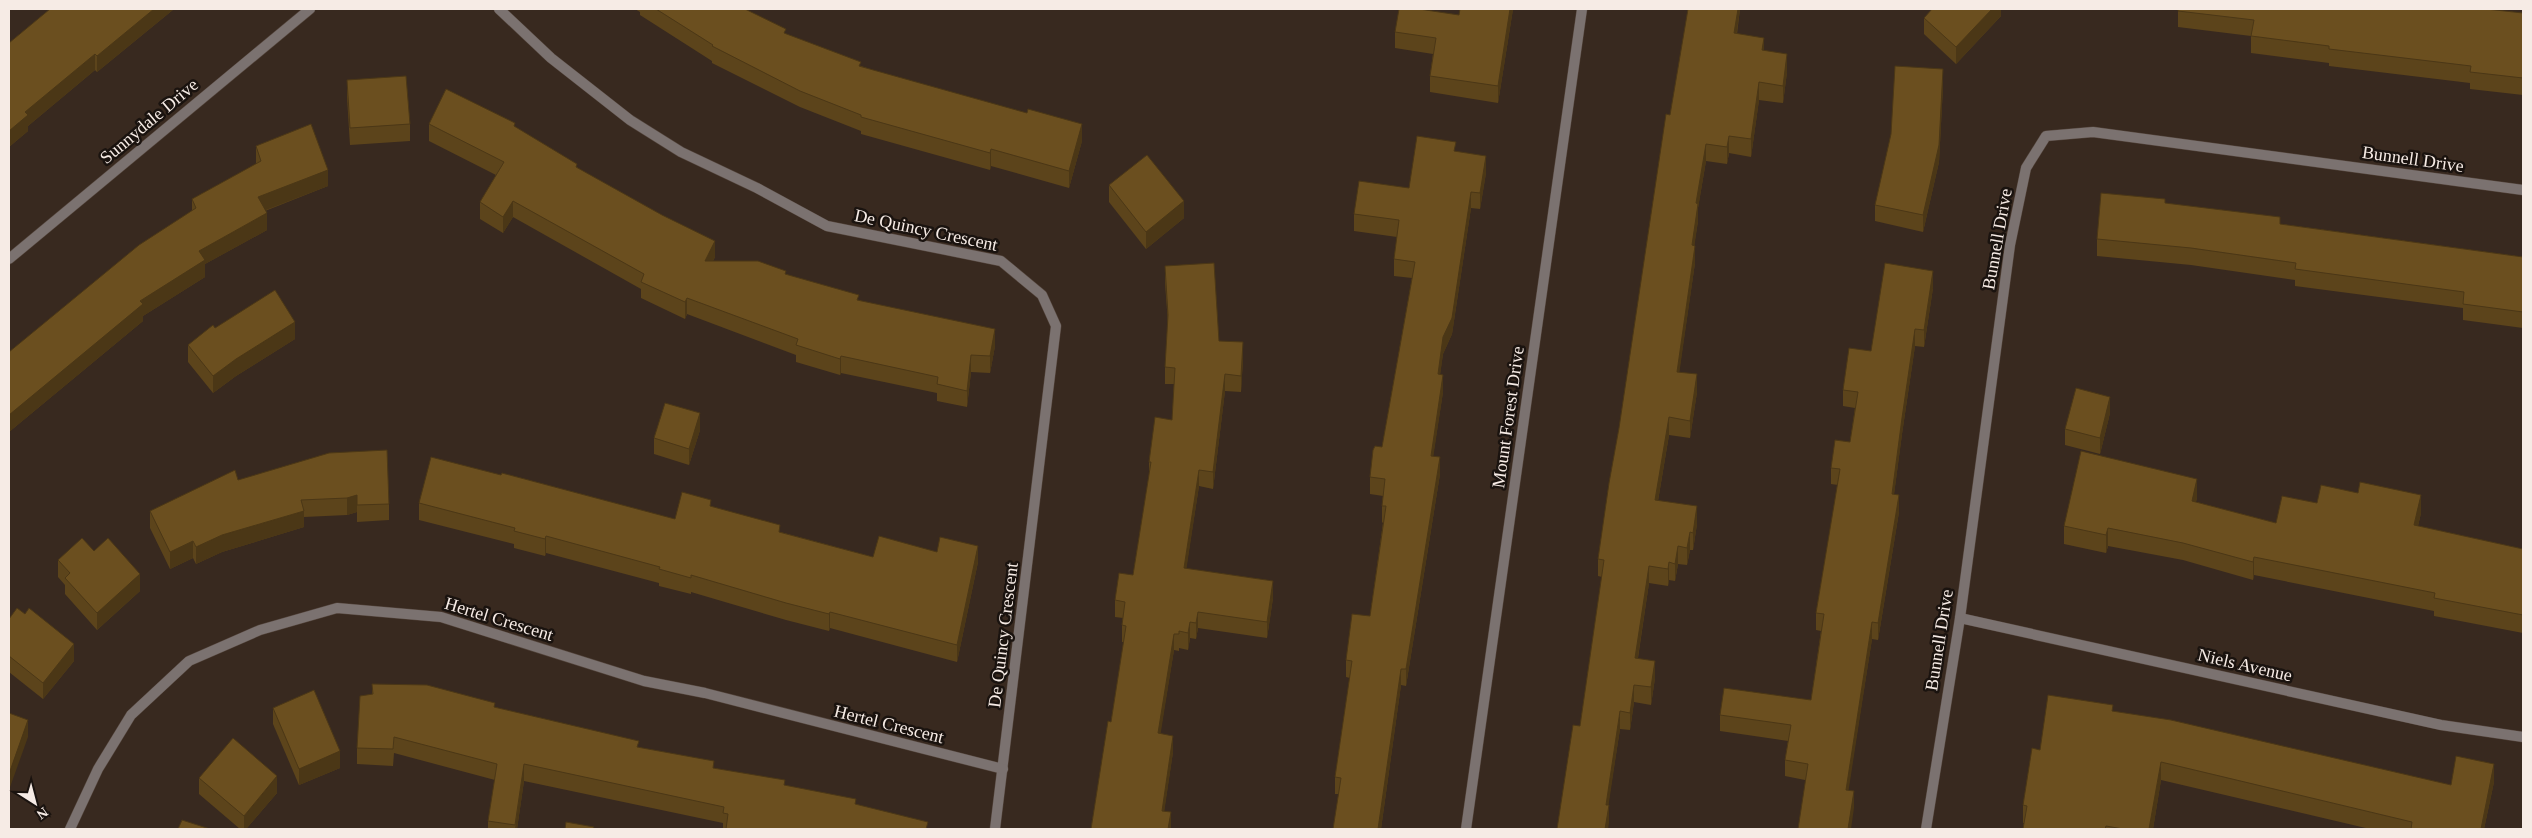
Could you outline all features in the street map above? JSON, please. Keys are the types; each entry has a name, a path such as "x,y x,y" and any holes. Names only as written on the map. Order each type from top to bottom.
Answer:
{"street":[{"name":"Sunnydale Drive","path":"9,259 310,9"},
{"name":"De Quincy Crescent","path":"499,9 551,58 616,109 680,152 757,188 827,226 1001,261 1042,294 1056,326 1004,770 995,829"},
{"name":"Mount Forest Drive","path":"1466,829 1582,9"},
{"name":"Bunnell Drive","path":"1926,829 1960,618 2010,246 2026,168 2046,136 2092,132 2523,190"},
{"name":"Hertel Crescent","path":"70,829 98,769 131,715 189,661 260,630 337,608 441,617 644,681 705,693 1004,770"},
{"name":"Niels Avenue","path":"1960,618 2441,725 2523,738"}],"building":[{"path":"50,9 154,9 97,56 95,54 25,112 28,115 9,131 9,43"},
{"path":"656,9 745,9 786,29 784,33 861,62 859,66 1027,113 1028,109 1082,124 1069,171 991,149 990,153 861,117 861,115 800,91 712,46"},
{"path":"1399,9 1419,9 1459,15 1460,9 1510,9 1498,86 1430,76 1436,38 1395,32"},
{"path":"1688,9 1738,9 1734,33 1764,38 1762,50 1787,54 1783,86 1759,82 1751,139 1729,136 1727,147 1706,144 1696,203 1698,204 1692,245 1695,246 1677,372 1697,374 1690,421 1669,417 1655,500 1697,506 1693,533 1690,532 1687,548 1678,546 1675,564 1669,562 1668,569 1649,566 1635,658 1655,661 1651,687 1634,685 1630,713 1620,711 1606,805 1609,805 1605,829 1557,829 1573,725 1580,726 1604,560 1598,559 1609,483 1666,114 1670,115"},
{"path":"1932,9 1992,9 1956,47 1924,18"},
{"path":"2178,9 2486,9 2523,13 2523,78 2470,72 2471,66 2329,49 2329,46 2251,36 2254,20 2178,11"},
{"path":"1895,66 1943,69 1939,145 1923,215 1875,205 1891,134"},
{"path":"406,76 410,124 350,128 347,80"},
{"path":"446,89 515,123 514,126 577,164 576,167 662,215 715,241 705,261 758,261 786,271 785,274 859,295 857,300 995,329 990,356 971,355 967,391 937,384 938,377 841,356 840,359 796,345 798,339 687,298 685,302 641,282 644,274 513,201 503,217 480,202 504,162 429,124"},
{"path":"311,124 328,170 258,197 267,213 199,251 205,260 140,301 143,304 9,415 9,352 139,245 196,208 192,199 261,161 256,146"},
{"path":"1417,136 1456,142 1454,151 1486,156 1480,193 1471,192 1452,318 1443,337 1438,374 1443,375 1431,456 1440,457 1406,669 1401,669 1378,829 1333,829 1341,778 1335,777 1352,661 1346,660 1352,614 1370,616 1386,506 1382,506 1385,479 1370,477 1373,450 1375,446 1382,447 1415,262 1394,259 1399,220 1354,214 1359,181 1409,188"},
{"path":"1147,155 1184,201 1146,232 1109,185"},
{"path":"2101,193 2165,199 2165,203 2280,217 2280,224 2523,257 2523,312 2463,304 2464,292 2295,269 2296,263 2191,248 2097,239"},
{"path":"1214,263 1219,341 1243,342 1241,376 1225,374 1213,472 1199,470 1184,568 1273,581 1267,622 1198,612 1196,623 1190,622 1188,633 1179,631 1179,634 1174,634 1158,733 1173,736 1162,811 1171,812 1168,829 1091,829 1108,721 1111,722 1126,626 1122,625 1125,602 1115,600 1119,573 1133,575 1151,462 1149,462 1155,417 1172,420 1175,368 1165,367 1168,315 1165,266"},
{"path":"1885,263 1933,271 1924,330 1915,329 1892,494 1899,495 1878,623 1872,622 1846,790 1854,791 1848,829 1798,829 1808,764 1785,760 1791,725 1720,715 1724,688 1811,700 1824,614 1816,613 1840,469 1831,468 1835,440 1850,442 1858,392 1843,390 1849,348 1871,351"},
{"path":"275,290 295,322 236,359 213,376 188,345 213,325 215,328"},
{"path":"2076,388 2110,397 2100,438 2065,429"},
{"path":"665,403 700,413 689,449 654,438"},
{"path":"387,450 389,504 357,505 357,495 347,498 301,500 304,511 222,535 196,547 193,541 170,552 150,511 235,470 238,480 329,453"},
{"path":"2081,451 2197,479 2192,501 2276,523 2282,496 2317,503 2321,485 2358,493 2360,482 2421,495 2414,525 2523,549 2523,615 2434,598 2435,593 2254,557 2253,562 2183,543 2108,528 2106,535 2064,526"},
{"path":"431,457 501,475 502,473 675,519 682,492 711,500 710,506 780,525 779,532 873,557 879,536 937,552 940,537 978,546 957,645 830,612 829,614 786,603 691,575 691,578 659,569 660,567 546,536 545,539 514,531 515,528 419,503"},
{"path":"82,538 94,551 108,538 140,574 97,613 65,578 70,573 58,560"},
{"path":"17,608 25,614 29,608 74,644 43,683 9,656 9,619"},
{"path":"372,684 427,685 495,703 494,707 639,741 637,747 714,761 713,768 785,780 784,785 856,799 855,804 928,822 926,829 726,829 728,814 723,813 724,807 524,764 515,825 488,821 497,764 394,737 393,749 357,748 360,696 373,694"},
{"path":"314,690 340,751 299,769 273,708"},
{"path":"2048,695 2113,705 2112,711 2171,720 2451,785 2456,756 2494,764 2481,829 2411,829 2412,822 2161,762 2149,829 2123,829 2106,826 2105,829 2023,829 2027,806 2023,805 2032,748 2040,750"},
{"path":"9,713 28,720 9,774"},
{"path":"233,738 277,776 244,816 199,778"},
{"path":"182,820 210,829 178,829"},
{"path":"566,822 594,827 593,829 565,829"}]}
